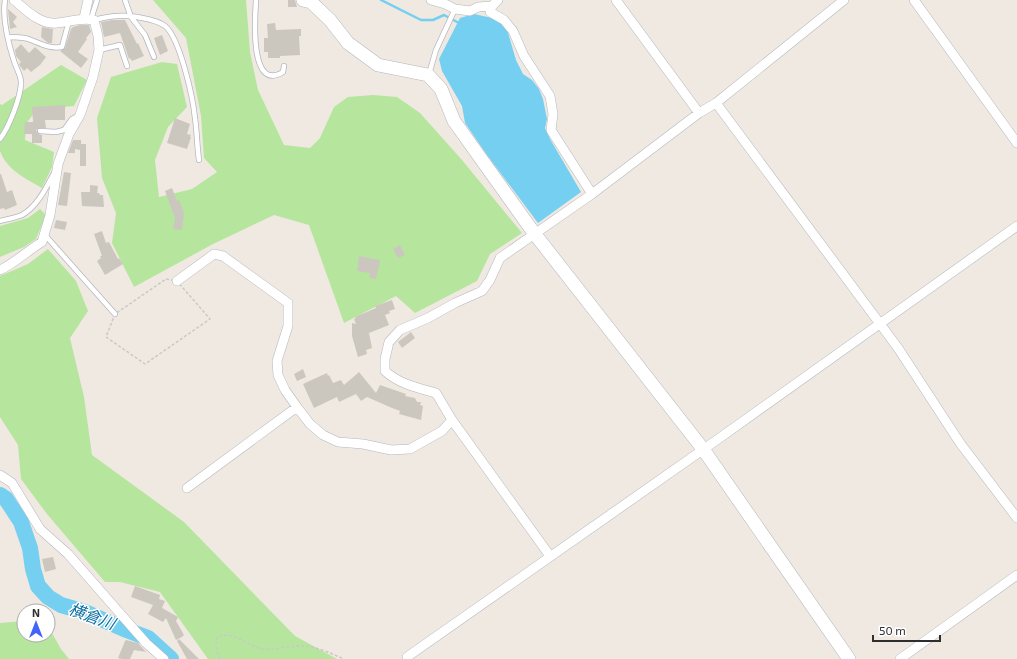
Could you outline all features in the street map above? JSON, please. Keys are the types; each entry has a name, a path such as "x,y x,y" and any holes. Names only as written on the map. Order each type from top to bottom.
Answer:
{"street":[{"path":"14,0 38,20 55,24 90,19"},
{"path":"0,270 10,265 42,242 50,215 58,164 69,134 80,115 93,77 99,50 98,36 90,19 88,0"},
{"path":"303,0 311,2 330,20 348,43 378,65 428,75 441,89 454,121 534,233 703,449 849,659"},
{"path":"431,0 445,2 452,15 495,3"},
{"path":"616,0 699,114"},
{"path":"550,556 452,420 436,393 414,387 393,378 385,371 385,359 389,342 400,330 482,291 490,280 500,258 592,194 716,103 831,4 844,0"},
{"path":"914,0 1017,143"},
{"path":"495,3 490,12 504,20 513,31 524,56 550,96 554,114 551,130 592,194"},
{"path":"716,103 898,348 960,443 1017,518"},
{"path":"408,657 1017,226"},
{"path":"177,281 214,254 223,256 288,303 288,326 277,361 278,375 285,390 297,407 310,424 323,435 338,442 363,444 391,450 410,449 442,432 452,420"},
{"path":"188,488 297,407"},
{"path":"0,475 12,483 40,529 68,554 146,643 164,659"},
{"path":"0,484 12,483"},
{"path":"900,659 1017,575"}],"lane":[{"path":"0,139 15,110 22,83 12,55 8,37 5,0"},
{"path":"97,0 90,19 119,16 131,17 157,22 166,27 171,34 178,48 188,83 195,116 199,160"},
{"path":"125,0 131,17 145,35 154,57"},
{"path":"256,0 254,38 260,65 264,73 270,76 277,76 283,72 284,66"},
{"path":"428,75 436,50 452,15"},
{"path":"8,37 30,39 41,45 57,48 62,47 69,21"},
{"path":"99,50 120,45 127,66"},
{"path":"40,131 56,132 64,130 72,118 80,115"},
{"path":"0,221 21,216 32,208 46,189 58,164"},
{"path":"44,234 116,314"}],"path":[{"path":"166,279 177,281 210,319 145,364 106,337 116,314 166,279"},
{"path":"220,659 217,652 216,640 218,636 223,634 235,636 259,648 275,650 298,646 316,648 344,659"}],"green space":[{"path":"153,0 246,0 250,52 258,90 284,145 310,148 320,138 334,107 348,97 373,95 397,97 420,113 462,160 522,233 490,254 477,281 415,313 396,296 344,323 309,225 274,215 213,244 134,287 112,243 116,213 102,178 97,118 111,77 162,62 177,64 187,107 168,127 155,160 159,197 192,189 217,172 204,158 201,116 186,38"},
{"path":"61,65 87,80 74,106 37,109 26,124 25,140 54,152 52,167 42,188 12,169 3,158 0,151 0,104 2,105"},
{"path":"40,209 46,215 36,239 24,247 0,257 0,226 28,218"},
{"path":"48,249 76,281 88,311 70,338 84,397 92,455 184,522 295,636 337,659 208,659 160,592 120,582 105,582 47,514 21,479 18,445 0,417 0,276 28,264"},
{"path":"16,622 16,643 56,643 56,640 69,659 0,659 0,623"}],"water":[{"path":"474,14 492,18 506,26 516,60 523,74 532,80 539,89 543,99 547,119 545,128 581,192 538,223 465,123 462,106 442,71 439,59 460,18"}],"building":[{"path":"288,0 295,0 297,7 288,7"},
{"path":"8,9 17,17 13,22 17,27 10,29"},
{"path":"125,20 144,56 132,61 130,58 129,59 120,33 104,37 101,22"},
{"path":"275,23 276,30 301,29 301,36 299,36 300,55 268,58 268,52 264,52 264,38 268,38 267,24"},
{"path":"80,25 89,25 91,32 78,52 88,59 81,68 60,51 65,48 71,29"},
{"path":"42,27 53,29 52,43 48,43 41,37"},
{"path":"162,35 168,51 160,55 154,38"},
{"path":"21,44 29,53 35,47 46,57 40,65 31,72 27,68 24,71 19,64 21,62 16,56 15,50"},
{"path":"65,105 65,120 45,120 46,128 39,128 36,130 38,134 42,135 42,143 32,143 32,134 24,134 25,122 33,122 32,107"},
{"path":"175,118 190,124 187,134 191,135 191,137 187,149 167,143"},
{"path":"73,140 81,140 81,144 86,144 86,166 80,166 80,150 75,149 75,153 68,153"},
{"path":"64,172 71,173 67,206 58,205"},
{"path":"0,174 7,192 12,190 17,205 5,210 4,208 0,209"},
{"path":"90,185 98,186 97,193 103,195 104,207 82,206 81,192 90,192"},
{"path":"172,188 184,213 182,230 173,229 175,218 165,191"},
{"path":"56,220 67,222 65,230 54,228"},
{"path":"102,231 106,243 109,242 118,259 119,258 123,264 105,275 97,261 101,258 100,256 102,256 94,234"},
{"path":"400,245 405,255 398,258 393,249"},
{"path":"359,256 380,260 376,279 369,278 370,273 357,271"},
{"path":"392,300 395,309 389,311 390,313 385,315 389,325 369,333 372,348 366,350 367,354 358,357 352,336 352,323 356,324 354,319 356,318 355,317 376,308 375,306"},
{"path":"411,332 415,338 402,348 398,342"},
{"path":"303,369 306,377 297,381 294,374"},
{"path":"359,372 376,393 380,385 406,394 405,396 415,398 417,402 421,402 420,405 423,406 421,420 399,414 400,411 367,397 361,401 356,394 339,402 337,397 314,408 303,384 327,373 333,383 341,380 344,385"},
{"path":"53,557 56,569 45,572 42,559"},
{"path":"135,586 160,595 159,599 165,601 162,608 178,617 176,621 184,635 182,637 176,640 166,618 163,622 148,614 153,605 131,597"},
{"path":"179,639 199,659 187,659 177,641"},
{"path":"126,640 138,643 146,652 134,650 130,659 118,658"}],"waterway":[{"path":"381,0 421,20 433,20 444,15 459,23"},
{"name":"横倉川","path":"0,495 6,499 21,522 30,548 33,569 38,586 48,597 61,605 85,612 148,638 171,659"}]}
